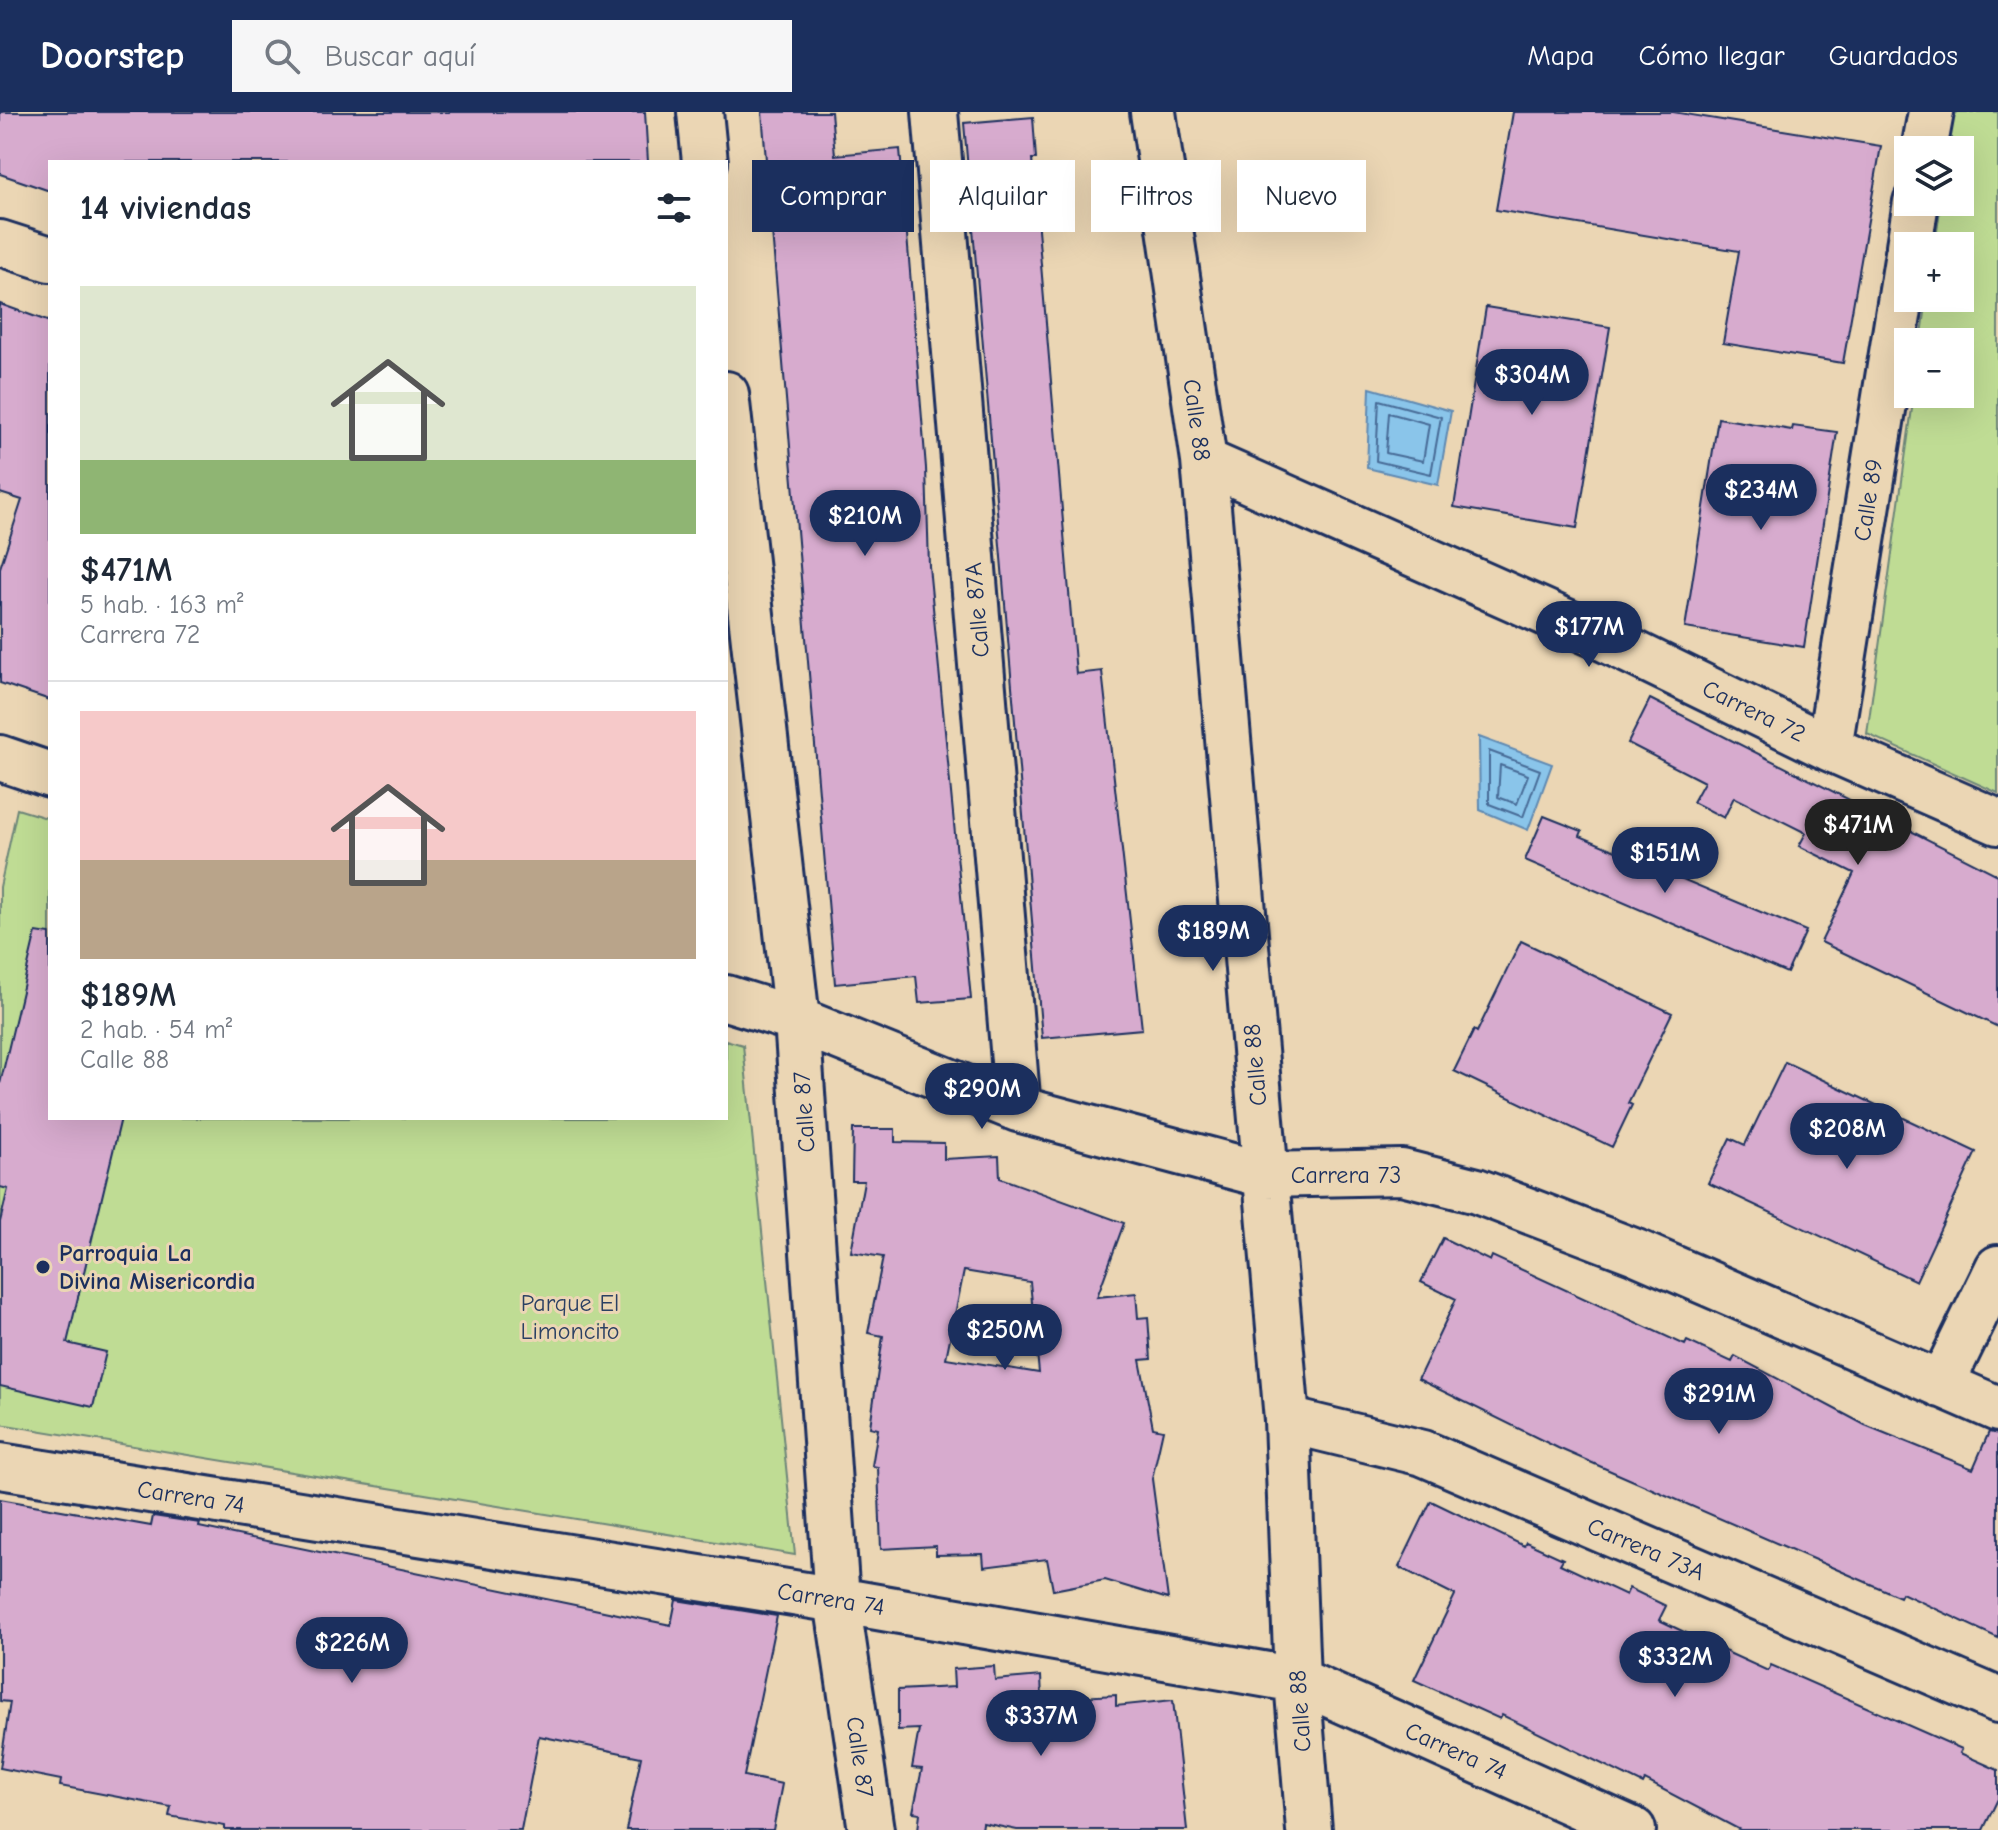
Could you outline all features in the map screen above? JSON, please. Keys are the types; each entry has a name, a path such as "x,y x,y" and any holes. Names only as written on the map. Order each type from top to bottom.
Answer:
{"street":[{"path":"700,112 705,160"},
{"name":"Calle 87A","path":"935,112 1018,1109"},
{"name":"Calle 88","path":"1153,112 1204,461 1287,1420 1297,1680 1309,1830"},
{"path":"1927,136 1931,112"},
{"path":"0,243 48,258"},
{"name":"Calle 89","path":"1829,748 1899,312"},
{"name":"Calle 87","path":"728,443 797,1020 837,1600 871,1830"},
{"name":"Carrera 72","path":"1204,461 1605,639 1829,748 1998,822"},
{"path":"0,758 48,774"},
{"name":"Carrera 73","path":"728,999 797,1020 1018,1109 1265,1175 1402,1172 1477,1191 1636,1252 1998,1409"},
{"path":"1941,1385 1998,1268"},
{"name":"Carrera 73A","path":"1287,1420 1423,1453 1998,1700"},
{"name":"Carrera 74","path":"0,1466 837,1600 1297,1680 1633,1830"}],"green space":[{"path":"1958,112 1998,112 1998,793 1867,734 1912,408 1974,408 1974,328 1923,328 1925,312 1974,312 1974,232 1937,232 1939,216 1974,216 1974,136 1950,136 1953,116"},
{"name":"Parque El Limoncito","path":"17,809 48,818 48,1120 728,1120 728,1041 743,1045 795,1555 0,1424 0,887"}],"water":[{"path":"1370,388 1451,411 1438,485 1367,468"},
{"path":"1479,737 1552,764 1528,830 1480,810"}],"building":[{"path":"0,112 645,112 648,160 48,160 48,190 0,174"},
{"path":"762,112 831,112 835,155 900,149 901,160 766,160"},
{"path":"1513,112 1673,112 1881,146 1843,363 1723,343 1739,251 1496,210"},
{"path":"1033,117 1036,159 967,160 964,123"},
{"path":"772,232 907,232 926,468 929,566 971,999 919,1003 916,976 835,984"},
{"path":"973,232 1038,232 1076,674 1102,671 1142,1029 1042,1038"},
{"path":"0,304 48,321 48,699 0,683 0,568 22,500 0,493"},
{"path":"1486,307 1610,327 1577,528 1454,507"},
{"path":"1718,418 1792,430 1793,426 1837,432 1804,647 1685,628"},
{"path":"1650,699 1998,875 1998,1027 1821,942 1854,873 1799,846 1806,833 1734,797 1724,818 1693,802 1704,782 1628,743"},
{"path":"1544,816 1582,831 1580,836 1806,931 1787,973 1525,860"},
{"path":"36,932 48,934 48,1120 121,1120 67,1343 106,1352 93,1407 0,1386 0,1222 8,1189 0,1187 0,1084"},
{"path":"1521,941 1672,1013 1628,1103 1632,1105 1612,1147 1454,1071 1474,1030 1477,1032"},
{"path":"1785,1062 1976,1152 1916,1281 1708,1183 1730,1138 1745,1145"},
{"path":"853,1129 895,1129 895,1142 944,1143 944,1159 999,1156 1000,1178 1124,1223 1097,1297 1136,1293 1138,1318 1148,1317 1151,1359 1140,1360 1153,1428 1163,1430 1152,1479 1168,1599 1105,1580 1053,1590 1047,1559 984,1567 983,1554 936,1555 936,1546 881,1549 878,1467 872,1466 878,1429 870,1427 883,1336 868,1333 883,1257 851,1252 864,1181 852,1181","holes":["964,1271 1030,1282 1039,1373 946,1358"]},
{"path":"1443,1238 1490,1261 1492,1256 1685,1345 1687,1341 1732,1362 1735,1356 1865,1425 1973,1469 1989,1432 1998,1434 1998,1638 1902,1593 1900,1597 1558,1448 1418,1379 1456,1299 1421,1282"},
{"path":"0,1499 151,1526 153,1516 200,1523 199,1527 671,1625 676,1600 777,1616 744,1776 782,1784 773,1830 626,1830 641,1757 539,1736 521,1830 225,1830 225,1826 169,1816 171,1807 60,1786 61,1780 0,1768 10,1702 0,1701"},
{"path":"1431,1501 1524,1546 1526,1542 1563,1559 1560,1564 1626,1595 1629,1588 1666,1606 1659,1620 1720,1649 1768,1671 1771,1665 1962,1749 1960,1753 1998,1770 1998,1799 1983,1830 1740,1830 1645,1780 1643,1784 1502,1715 1500,1719 1414,1680 1455,1595 1399,1567"},
{"path":"994,1666 995,1680 1041,1676 1042,1699 1116,1695 1116,1706 1173,1700 1187,1830 1017,1830 983,1823 982,1830 918,1830 920,1813 913,1812 922,1769 912,1768 919,1729 898,1730 898,1690 954,1687 953,1669"}],"place":[{"name":"Parroquia La Divina Misericordia","path":"43,1267"}]}
